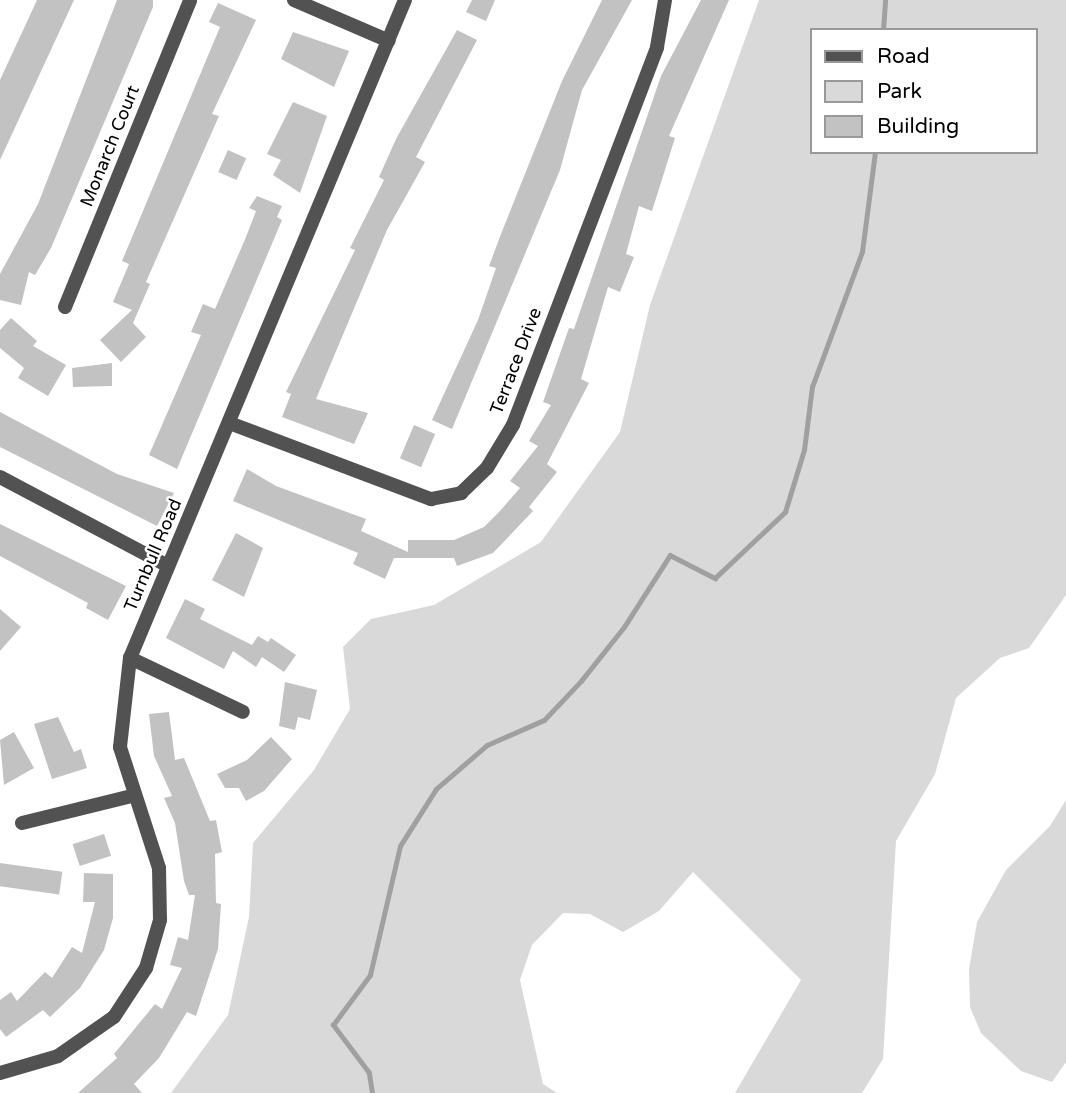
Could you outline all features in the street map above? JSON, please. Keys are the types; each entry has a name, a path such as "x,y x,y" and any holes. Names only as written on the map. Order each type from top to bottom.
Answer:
{"street":[{"name":"Monarch Court","path":"65,307 190,0"},
{"path":"294,0 389,41"},
{"name":"Turnbull Road","path":"0,1073 58,1056 114,1017 146,968 160,920 159,868 132,796 120,747 130,658 232,424 405,0"},
{"name":"Terrace Drive","path":"232,424 431,499 461,493 478,477 518,412 657,47 665,0"},
{"path":"0,477 168,566"},
{"path":"130,658 243,712"},
{"path":"22,822 132,796"}],"green space":[{"path":"759,0 1066,0 1066,595 1029,648 1000,658 956,698 935,774 896,841 883,1059 862,1093 735,1093 801,980 693,872 659,911 623,932 590,914 563,913 532,945 520,980 543,1084 557,1093 171,1093 228,1015 249,917 253,843 314,770 350,709 343,647 371,619 434,605 541,542 620,432 650,305"},
{"path":"1066,800 1066,1062 1052,1082 1021,1071 981,1033 970,1007 969,969 977,922 1006,870 1050,826"}],"building":[{"path":"37,0 74,0 0,160 0,80"},
{"path":"117,0 153,0 153,7 51,248 35,275 29,272 21,305 0,300 0,274 38,204"},
{"path":"472,0 495,0 486,21 466,12"},
{"path":"602,0 632,0 582,90 560,170 452,429 432,420 478,320 496,268 489,266 562,81"},
{"path":"701,0 729,0 669,136 675,138 652,211 639,206 626,254 634,257 620,292 608,287 581,379 589,383 547,464 557,472 529,507 533,511 493,553 457,566 454,558 394,558 385,579 353,564 358,553 233,501 247,469 276,486 366,519 361,531 408,552 408,540 454,540 484,527 500,511 520,488 510,481 538,446 529,441 551,405 543,402 569,328 574,329 661,76"},
{"path":"218,3 256,20 212,114 219,116 146,282 150,284 133,323 146,337 121,362 100,340 132,310 113,302 129,264 122,261 220,27 209,22"},
{"path":"457,30 477,40 416,157 425,162 387,230 316,399 368,413 354,444 282,417 291,394 286,392 355,250 350,248 384,180 379,177 396,139"},
{"path":"293,32 349,51 334,87 281,59"},
{"path":"293,102 327,116 300,193 273,175 281,160 267,154"},
{"path":"228,150 246,158 237,180 218,172"},
{"path":"257,196 282,206 277,217 282,220 177,469 149,455 201,335 191,332 203,304 215,309 256,211 249,208"},
{"path":"11,318 37,341 33,346 66,365 48,396 18,378 24,368 0,348 0,330"},
{"path":"112,363 112,386 73,387 72,368"},
{"path":"0,412 117,474 174,493 157,526 0,447"},
{"path":"414,425 435,434 421,467 400,458"},
{"path":"0,524 126,586 108,620 86,608 88,603 0,556"},
{"path":"236,533 263,548 244,597 212,580"},
{"path":"185,599 205,609 200,619 252,645 258,636 268,642 271,638 296,655 284,672 262,657 256,667 233,651 224,669 166,638"},
{"path":"0,609 21,627 0,651"},
{"path":"285,682 317,690 310,720 298,717 295,730 279,726"},
{"path":"169,712 175,760 184,758 210,821 216,820 222,852 215,854 216,903 221,904 218,949 196,1016 187,1012 159,1058 134,1084 142,1093 78,1093 117,1058 114,1054 155,1004 162,1009 182,968 170,965 178,937 188,940 195,895 189,895 184,881 175,823 164,798 172,796 154,756 149,714"},
{"path":"58,717 74,752 81,749 87,768 52,779 34,724"},
{"path":"14,732 34,768 4,785 0,740"},
{"path":"271,737 292,759 264,791 246,801 239,788 225,788 217,774 247,760"},
{"path":"104,834 111,856 80,866 73,844"},
{"path":"0,863 62,872 59,895 0,886"},
{"path":"84,873 113,874 113,918 104,950 80,988 50,1017 43,1010 6,1037 0,1029 0,1000 11,992 17,1001 45,972 52,978 72,947 82,953 95,902 83,902"}],"waterway":[{"path":"883,28 885,0"},
{"path":"372,1093 369,1073 333,1025 370,975 400,846 436,789 487,745 544,720 581,681 624,627 670,555 715,578 785,512 804,450 812,387 862,252 875,154"}]}
